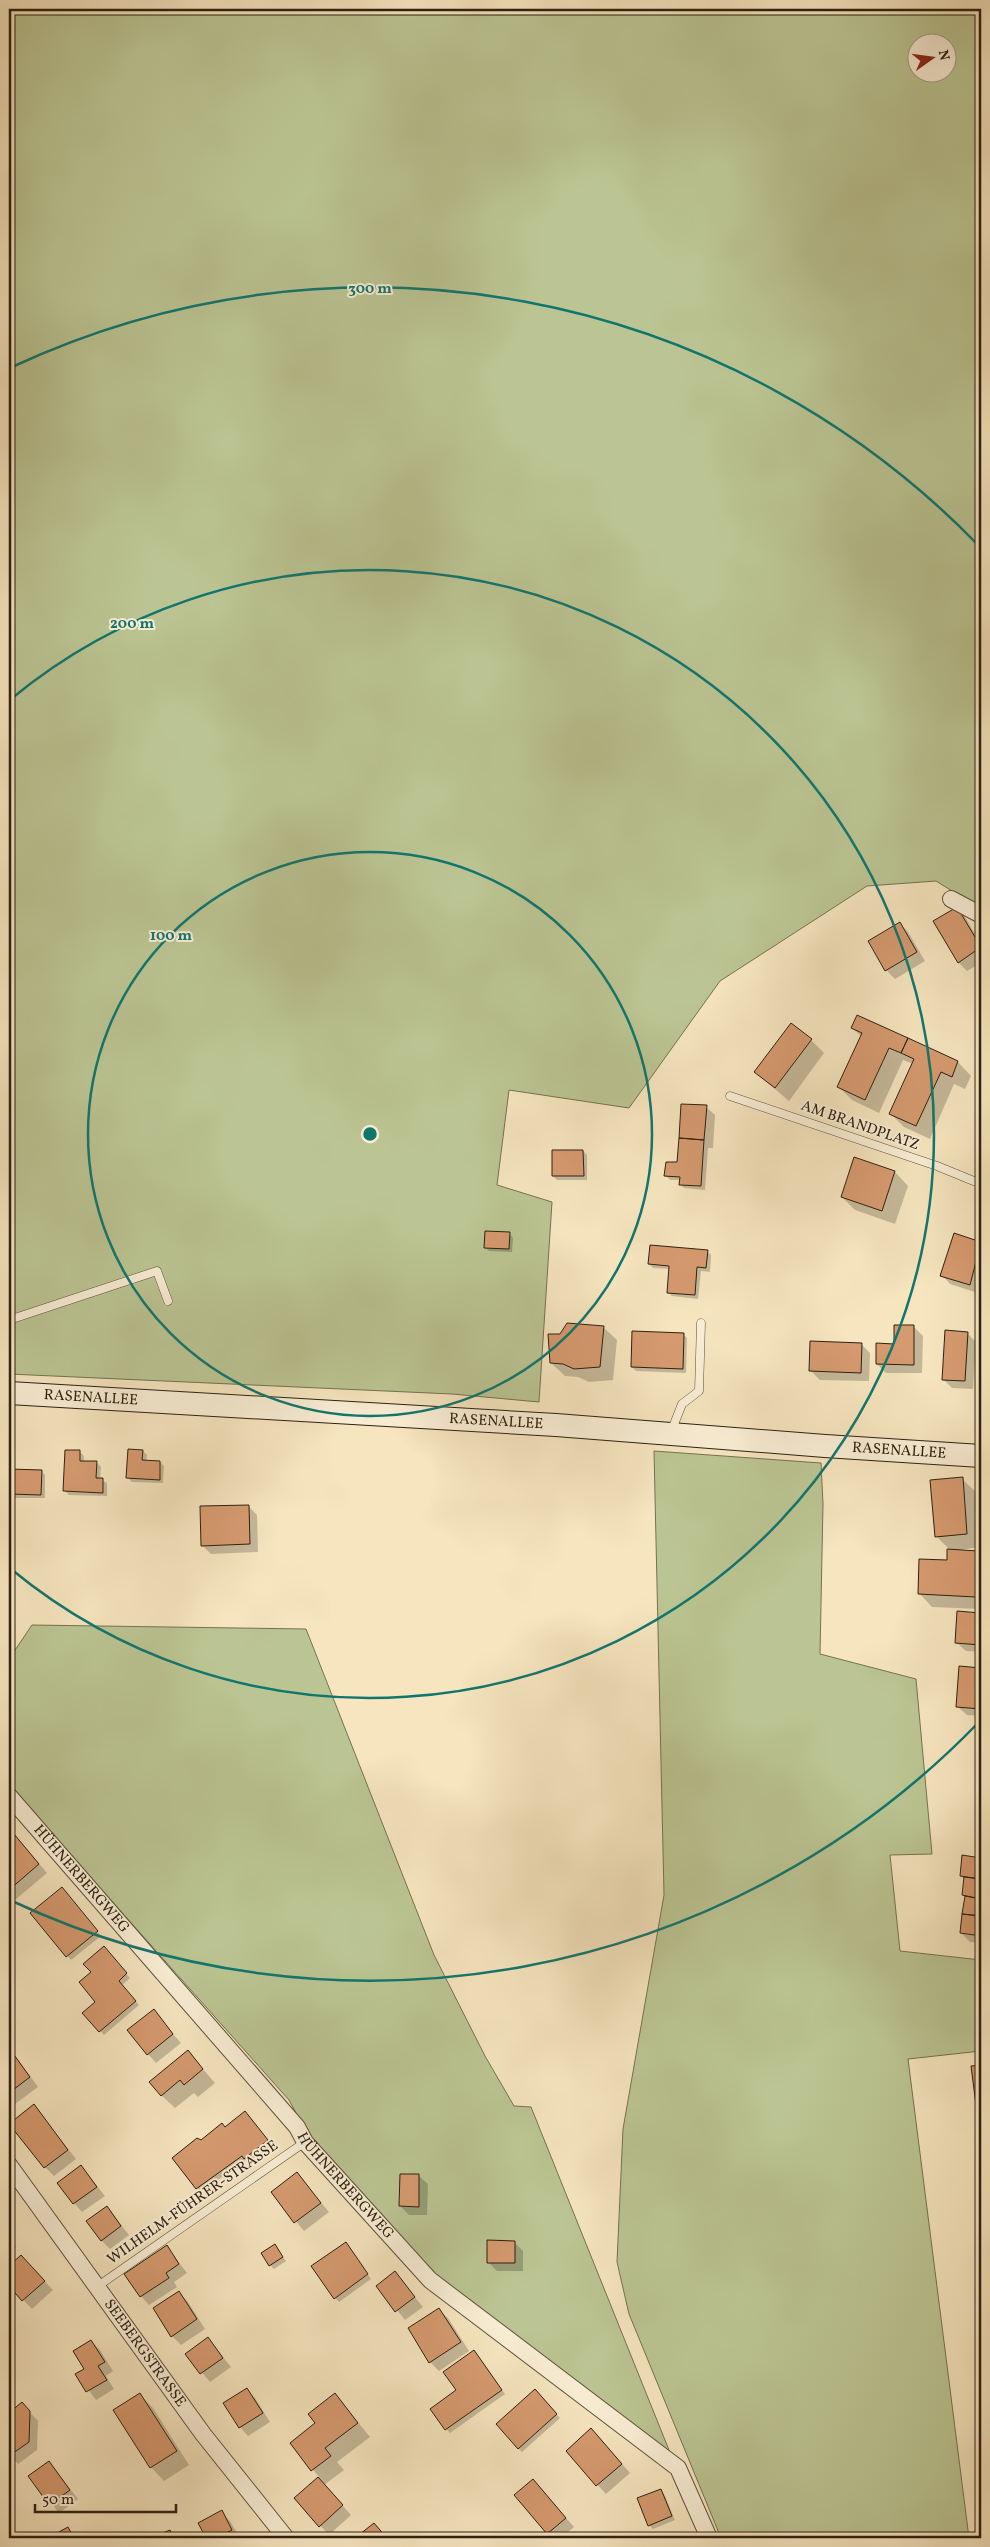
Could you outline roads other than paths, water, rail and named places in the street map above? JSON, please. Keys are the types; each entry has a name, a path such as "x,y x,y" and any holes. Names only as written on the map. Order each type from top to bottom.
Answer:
{"main road":[{"name":"RASENALLEE","path":"9,1393 546,1424 981,1456"}],"street":[{"path":"951,899 981,915"},
{"name":"HÜHNERBERGWEG","path":"9,1796 297,2127 305,2142 430,2280 678,2468 709,2538"},
{"name":"SEEBERGSTRASSE","path":"9,2165 203,2434 286,2538"}],"lane":[{"name":"AM BRANDPLATZ","path":"730,1096 937,1166 981,1184"},
{"path":"9,1320 157,1271 168,1301"},
{"path":"671,1434 682,1404 699,1391 701,1323"},
{"name":"WILHELM-FÜHRER-STRASSE","path":"98,2286 305,2142"}]}
